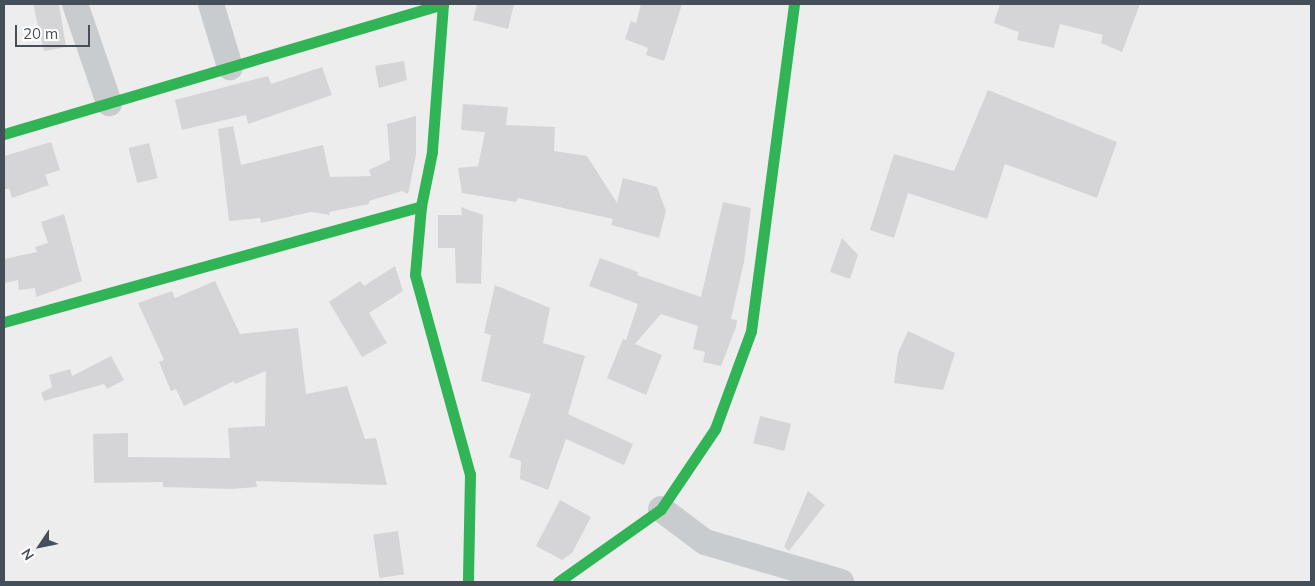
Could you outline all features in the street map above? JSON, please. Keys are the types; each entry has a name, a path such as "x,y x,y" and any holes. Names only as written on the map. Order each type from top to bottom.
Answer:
{"street":[{"path":"75,4 109,103"},
{"path":"211,4 230,67"},
{"path":"4,134 443,4 432,152 421,206 415,276 470,474 468,582"},
{"path":"558,582 661,509 715,429 751,331 794,4"},
{"path":"4,322 421,206"},
{"path":"661,509 705,542 841,582"}],"building":[{"path":"33,4 59,4 66,47 44,51"},
{"path":"477,4 514,4 508,29 473,20"},
{"path":"641,4 682,4 664,61 646,55 648,48 625,39 631,21 636,23"},
{"path":"1000,4 1140,4 1122,52 1101,43 1103,35 1060,24 1054,48 1017,40 1019,32 994,23"},
{"path":"404,61 407,80 379,88 375,66"},
{"path":"322,67 332,95 248,124 246,115 182,130 175,100 268,76 271,84"},
{"path":"988,90 1117,142 1097,198 1005,164 987,219 908,193 894,238 870,230 894,154 954,171"},
{"path":"463,104 508,107 506,125 555,127 554,151 587,156 617,203 623,178 657,187 666,211 659,238 611,225 613,219 518,198 516,202 462,193 458,168 478,166 485,132 461,130"},
{"path":"416,116 416,155 408,194 402,191 369,201 369,204 329,212 330,215 311,212 261,223 260,218 229,221 218,129 233,126 241,165 323,145 330,177 371,176 369,170 390,160 387,124"},
{"path":"51,142 60,170 45,175 49,185 12,198 9,188 4,190 4,156"},
{"path":"149,143 158,178 137,183 129,148"},
{"path":"723,202 751,208 744,262 731,319 737,320 736,327 721,366 703,362 705,352 693,349 698,326 661,314 635,344 662,355 646,395 607,378 623,339 626,340 638,304 589,286 600,258 638,272 637,275 701,297"},
{"path":"461,207 483,215 481,284 456,283 455,248 438,248 438,215 462,215"},
{"path":"64,214 82,281 36,297 35,288 19,290 18,280 4,283 4,259 37,252 35,247 48,243 41,222"},
{"path":"842,238 858,255 850,279 830,272"},
{"path":"395,266 403,291 369,313 387,343 362,357 329,302 360,281 364,286"},
{"path":"215,281 240,334 298,328 306,394 347,386 365,439 376,438 387,485 256,481 257,487 232,489 163,487 163,482 94,483 93,434 128,433 128,457 230,458 228,428 265,426 266,371 235,384 234,381 184,406 176,389 171,391 159,362 164,360 138,303 172,291 175,298"},
{"path":"495,285 550,308 543,343 585,356 568,414 633,444 624,465 566,439 548,490 520,479 521,461 509,457 531,394 481,381 491,335 484,333"},
{"path":"908,331 955,353 943,390 894,383 898,353"},
{"path":"111,356 124,380 107,389 104,384 44,401 41,393 52,387 49,375 70,369 72,376"},
{"path":"760,416 791,424 784,451 753,443"},
{"path":"808,491 825,505 789,551 784,547"},
{"path":"560,500 591,517 572,553 562,560 536,546"},
{"path":"398,531 404,575 379,578 373,534"}],"traffic: fast":[{"path":"443,4 432,152 421,206 415,275 470,474 468,582"},
{"path":"4,134 443,4"},
{"path":"558,582 661,509 715,429 751,331 794,4"},
{"path":"4,322 421,206"}]}
